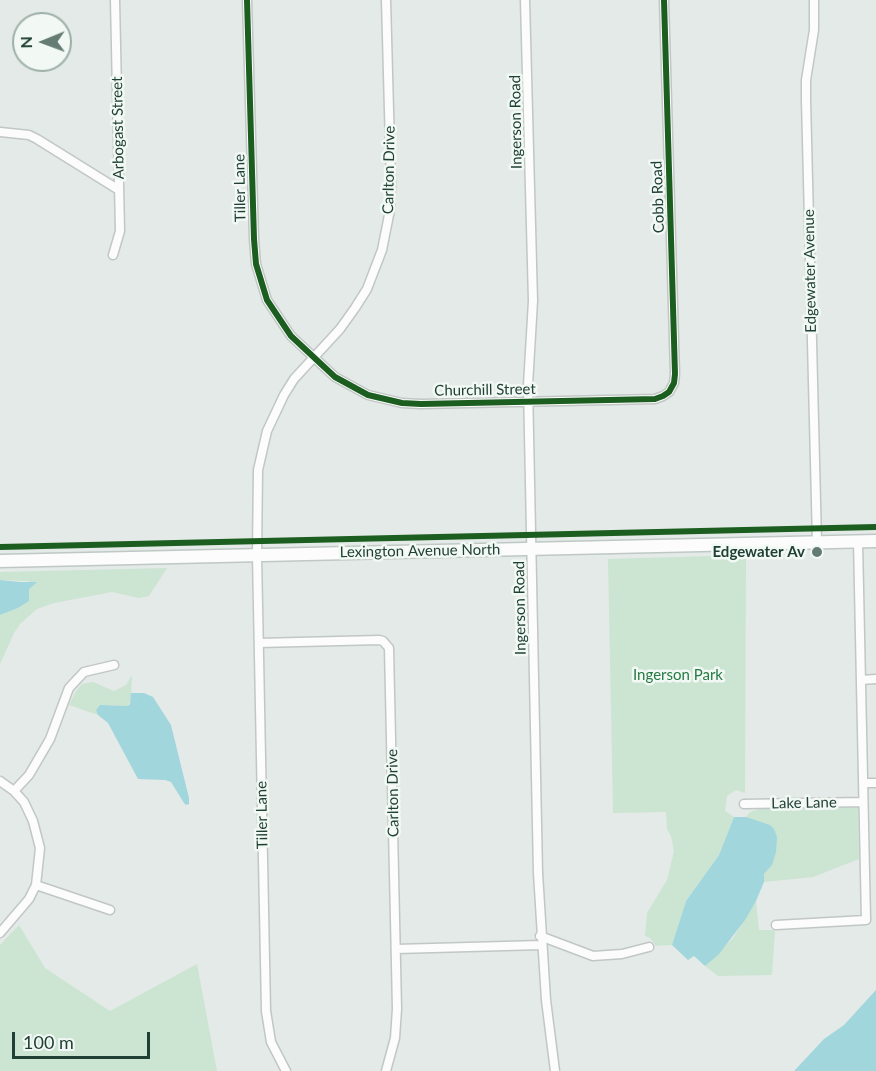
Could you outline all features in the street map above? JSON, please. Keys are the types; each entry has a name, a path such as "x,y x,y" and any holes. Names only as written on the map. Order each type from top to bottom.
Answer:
{"main road":[{"name":"Lexington Avenue North","path":"0,561 876,541"}],"street":[{"name":"Arbogast Street","path":"112,255 120,231 115,0"},
{"name":"Tiller Lane","path":"248,0 256,264 275,314 291,336 313,358"},
{"name":"Carlton Drive","path":"257,555 258,470 267,431 284,394 340,329 367,289 387,232 391,184 387,0"},
{"name":"Ingerson Road","path":"525,0 533,301 528,363 528,401 541,941 555,1071"},
{"name":"Cobb Road","path":"664,0 675,374 674,383 669,392"},
{"name":"Edgewater Avenue","path":"814,0 814,30 806,80 806,100 817,542"},
{"path":"0,132 29,135 38,139 119,190"},
{"name":"Churchill Street","path":"313,358 350,387 384,400 421,404 655,399 669,392"},
{"path":"776,925 866,920 858,541"},
{"name":"Tiller Lane","path":"257,555 266,1011 271,1042 286,1071"},
{"name":"Carlton Drive","path":"259,643 379,640 389,648 396,1022 393,1047 386,1071"},
{"path":"15,791 29,775 50,739 69,688 84,672 114,665"},
{"path":"861,680 876,679"},
{"path":"0,781 15,791 24,802 33,821 40,848 36,885 29,899 0,933"},
{"path":"863,783 876,783"},
{"name":"Lake Lane","path":"744,804 863,802"},
{"path":"36,885 110,910"},
{"path":"396,949 541,941 593,956 621,954 649,947"}],"green space":[{"name":"Ingerson Park","path":"746,555 745,793 736,790 727,796 725,811 734,817 719,855 686,901 672,945 656,946 650,938 645,936 647,913 667,880 674,851 667,829 666,812 613,813 608,559"},
{"path":"167,568 149,596 139,598 112,592 54,603 37,609 20,624 0,664 0,615 28,601 29,581 0,580 0,572"},
{"path":"132,675 131,699 128,706 100,705 96,710 98,715 69,705 82,684 93,682 114,691 126,685"},
{"path":"858,807 859,859 813,877 764,882 764,874 772,865 754,821 746,817 750,812 758,809"},
{"path":"756,901 759,930 775,930 772,975 718,976 705,966 733,938"},
{"path":"19,925 45,968 110,1011 197,964 217,1071 0,1071 0,945"}],"water":[{"path":"0,580 37,582 29,589 29,601 0,615"},
{"path":"131,693 144,693 153,697 171,725 189,804 184,803 171,782 138,779 108,723 98,715 96,710 100,705 128,706"},
{"path":"734,817 746,817 770,825 777,837 776,852 772,865 764,874 764,882 756,901 745,920 719,954 705,966 694,956 688,960 672,945 686,901 719,855"},
{"path":"876,990 876,1071 794,1071 824,1039 844,1025"}],"cycle path":[{"path":"247,0 254,239 256,264 267,300 291,336 335,377 368,395 402,403 421,404 655,399 669,392 674,383 675,374 664,0"},
{"path":"0,547 876,527"}],"place":[{"name":"Edgewater Av","path":"817,552"}]}
